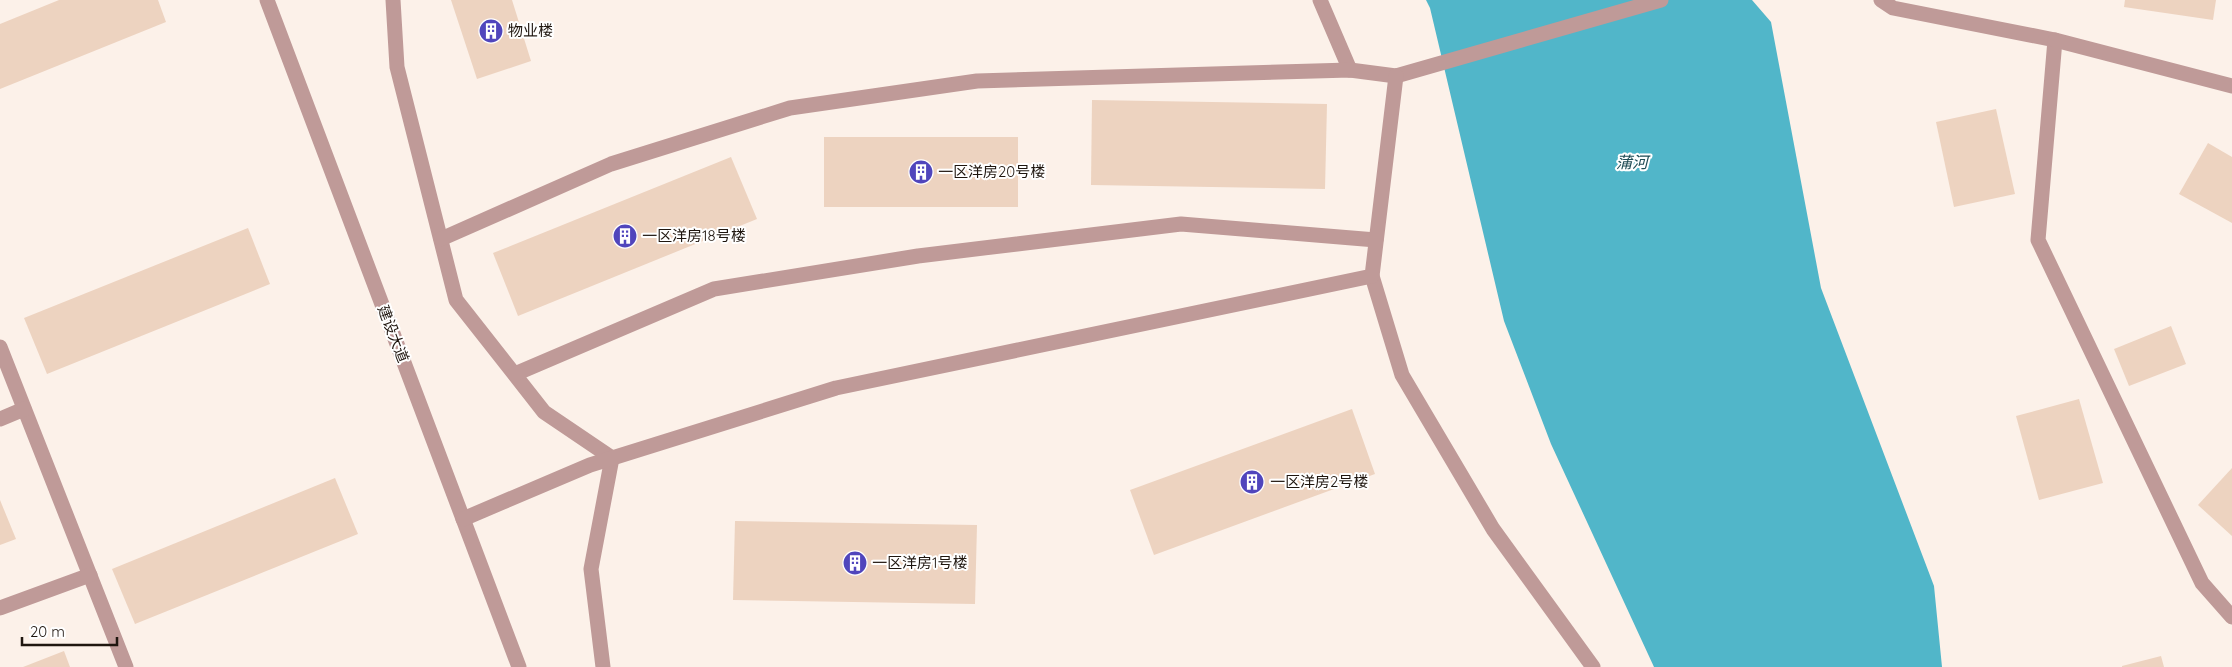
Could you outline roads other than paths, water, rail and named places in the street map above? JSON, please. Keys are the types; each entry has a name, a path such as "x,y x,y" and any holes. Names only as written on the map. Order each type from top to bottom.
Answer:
{"street":[{"name":"建设大道","path":"267,0 519,667"},
{"path":"393,0 397,67 456,300 544,412 612,458"},
{"path":"1320,0 1350,70"},
{"path":"441,239 611,164 790,108 977,81 1350,70 1396,76 1661,0"},
{"path":"1881,0 1894,8 2055,40 2232,86"},
{"path":"2055,40 2038,240 2202,583 2232,617"},
{"path":"1396,76 1372,276 1402,375 1493,530 1593,667"},
{"path":"515,374 714,289 918,256 1182,224 1376,240"},
{"path":"463,519 590,465 836,388 1372,276"},
{"path":"0,347 126,667"},
{"path":"0,419 24,409"},
{"path":"602,667 591,569 612,458"},
{"path":"0,608 90,575"}],"water":[{"name":"蒲河","path":"1426,0 1752,0 1771,22 1821,288 1934,586 1942,667 1654,667 1551,444 1504,321 1430,8"}],"place":[{"name":"物业楼","path":"491,31"},
{"name":"一区洋房20号楼","path":"921,172"},
{"name":"一区洋房18号楼","path":"625,236"},
{"name":"一区洋房2号楼","path":"1252,482"},
{"name":"一区洋房1号楼","path":"855,563"}]}
